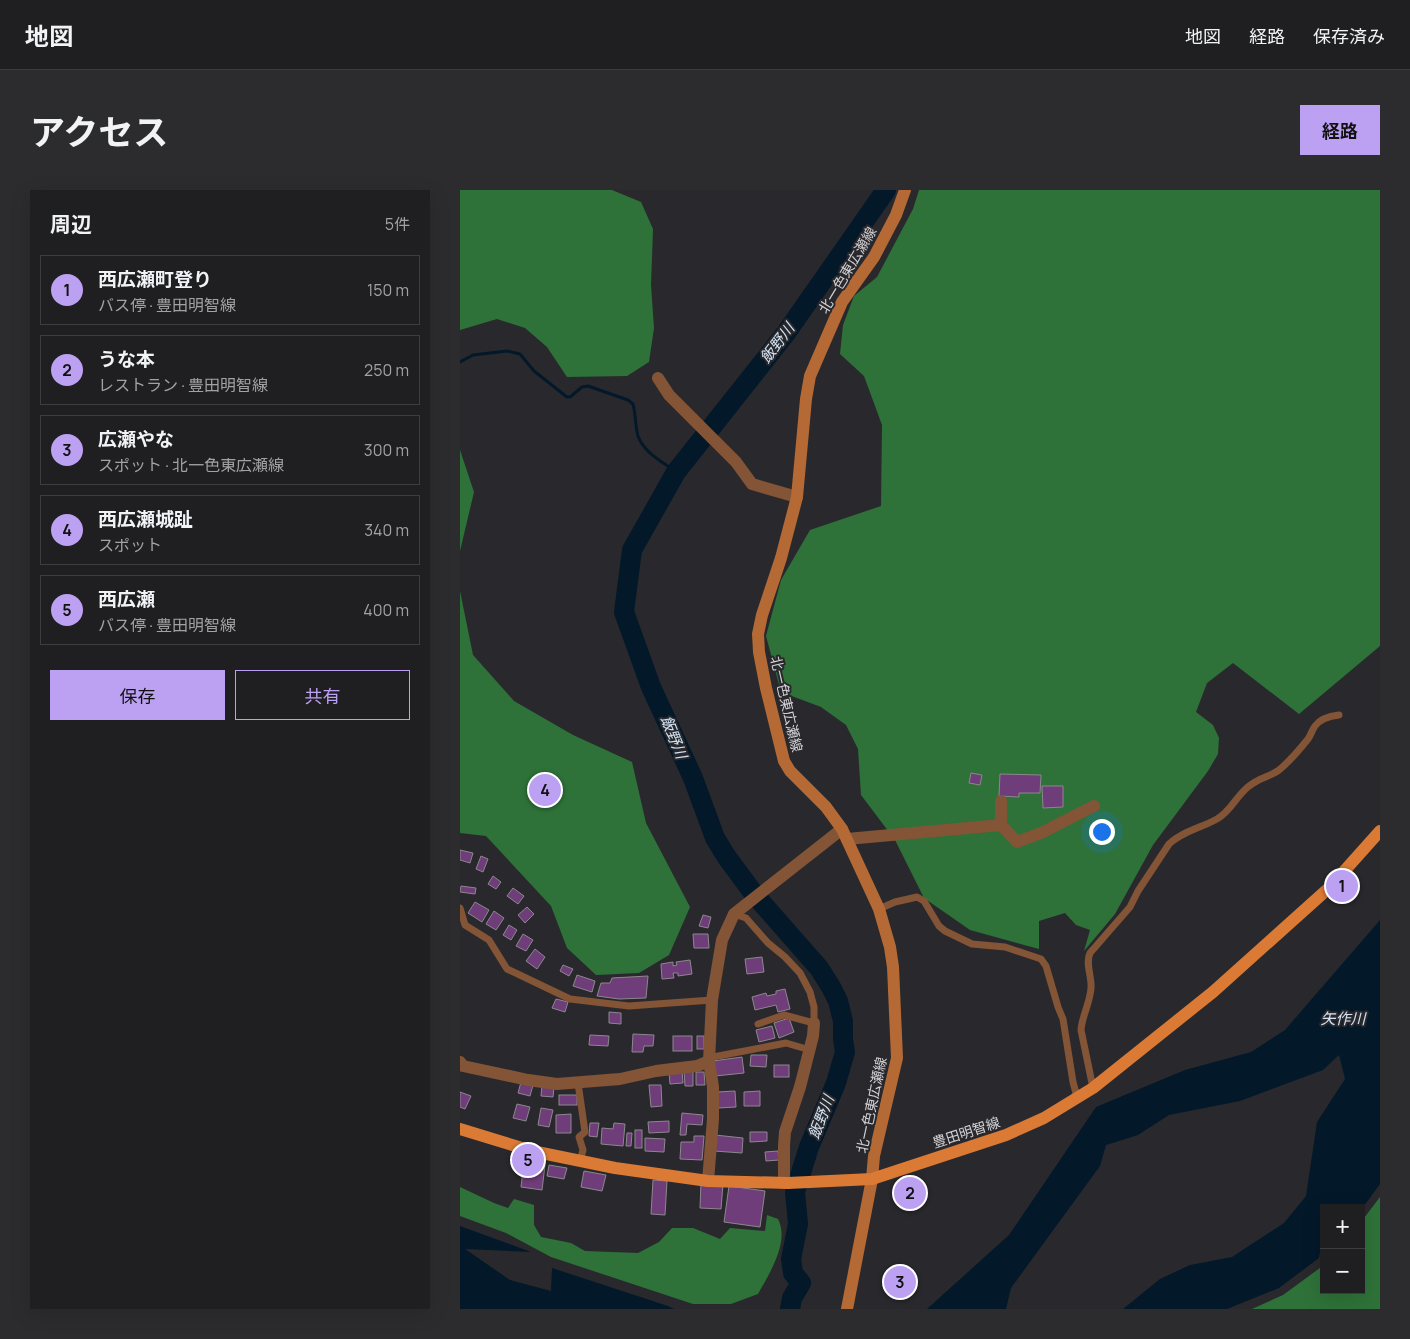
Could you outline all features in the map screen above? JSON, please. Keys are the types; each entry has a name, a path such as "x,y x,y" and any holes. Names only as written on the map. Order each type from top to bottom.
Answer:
{"main road":[{"name":"北一色東広瀬線","path":"847,1309 872,1179 874,1156 897,1058 893,967 890,947 879,909 845,834 826,807 790,771 784,761 774,726 759,652 758,634 797,497 806,399 810,376 842,302 874,257 896,215 905,190"},
{"name":"豊田明智線","path":"460,1129 532,1151 615,1168 708,1181 786,1183 872,1179 1006,1135 1044,1118 1093,1088 1220,986 1330,887 1380,831"}],"street":[{"path":"658,378 669,396 692,416 736,462 752,484 797,497"},
{"path":"1001,801 1001,826 1017,842 1041,833 1094,806"},
{"path":"708,1181 714,1119 713,1087 709,1061 712,1000 722,940 739,910 772,883 845,834 1001,826"},
{"path":"786,1183 785,1132 814,1036 814,1023"},
{"path":"460,1062 463,1066 528,1080 557,1084 620,1079 656,1071 697,1066 709,1061"}],"lane":[{"path":"1093,1088 1081,1030 1092,988 1088,959 1090,953 1130,908 1138,891 1169,844 1182,835 1218,818 1232,807 1240,794 1251,784 1278,770 1310,738 1315,726 1326,718 1339,715"},
{"path":"879,909 895,902 917,897 924,900 939,926 945,931 972,944 1005,947 1041,959 1046,966 1063,1019 1077,1097"},
{"path":"460,908 465,925 489,940 507,969 570,999 629,1006 712,1000"},
{"path":"739,910 768,943 800,973 810,992 814,1007 814,1023 784,1015 758,1024"},
{"path":"709,1061 723,1055 786,1043 810,1050"},
{"path":"578,1083 584,1132 579,1137 583,1150 580,1161"}],"green space":[{"path":"460,190 612,190 641,202 653,229 651,285 654,328 649,362 627,376 567,377 547,347 525,328 497,319 460,330"},
{"path":"919,190 1380,190 1380,646 1299,714 1233,663 1207,683 1196,712 1213,725 1219,738 1218,754 1208,771 1153,845 1115,914 1084,951 1090,930 1076,925 1065,913 1039,921 1039,949 970,930 924,898 895,840 861,795 858,749 846,725 821,707 781,692 766,636 781,580 810,530 881,506 882,425 864,376 840,354 843,325 854,296 877,277 913,209"},
{"path":"460,450 474,492 460,551"},
{"path":"460,591 473,655 514,701 573,735 632,762 646,823 690,907 669,955 639,973 596,975 567,948 551,906 486,836 460,833"},
{"path":"460,1187 508,1208 514,1199 534,1205 534,1225 541,1237 571,1243 585,1251 638,1253 659,1242 672,1228 693,1228 720,1239 730,1228 765,1231 767,1215 778,1219 781,1228 780,1248 777,1258 758,1294 731,1304 693,1304 551,1257 506,1233 460,1216"},
{"path":"1380,1197 1380,1309 1252,1309 1283,1295 1320,1268 1320,1294 1365,1294 1365,1217"}],"water":[{"name":"矢作川","path":"1380,920 1380,1184 1365,1205 1320,1204 1319,1258 1279,1288 1227,1309 1123,1309 1160,1279 1190,1265 1232,1257 1284,1223 1306,1196 1317,1122 1345,1079 1339,1055 1323,1070 1240,1101 1169,1115 1138,1135 1106,1145 1100,1166 1011,1288 1006,1309 927,1309 1009,1235 1096,1107 1185,1070 1251,1052 1285,1030"},
{"path":"460,1226 531,1252 465,1249 510,1280 551,1291 552,1268 674,1309 460,1309"}],"building":[{"path":"971,773 982,775 980,785 969,783"},
{"path":"1000,774 1041,775 1040,793 1019,793 1019,797 999,796"},
{"path":"1042,786 1063,786 1063,807 1043,808"},
{"path":"460,850 473,853 470,863 460,860"},
{"path":"481,856 488,859 483,872 476,869"},
{"path":"493,876 501,882 496,889 488,884"},
{"path":"461,886 476,888 475,894 460,892"},
{"path":"513,888 524,896 518,904 507,896"},
{"path":"475,902 489,910 482,922 468,913"},
{"path":"527,907 534,914 525,923 518,915"},
{"path":"494,911 504,918 496,930 486,924"},
{"path":"703,915 711,917 708,928 699,926"},
{"path":"509,925 517,930 511,940 503,935"},
{"path":"523,934 533,940 526,951 516,946"},
{"path":"693,934 708,934 709,948 694,948"},
{"path":"535,949 545,957 537,969 526,961"},
{"path":"762,957 764,972 747,974 745,959"},
{"path":"690,960 692,974 678,976 678,973 673,973 674,978 662,979 661,964 673,962 673,966 677,965 676,962"},
{"path":"563,965 573,969 569,976 560,971"},
{"path":"577,975 595,981 592,992 573,986"},
{"path":"648,976 646,998 619,999 597,996 601,983 610,983 612,978"},
{"path":"785,989 790,1009 778,1012 776,1005 755,1010 752,997 766,993 767,996 776,994 776,991"},
{"path":"556,999 568,1002 565,1012 552,1008"},
{"path":"609,1012 621,1013 621,1024 609,1023"},
{"path":"789,1018 794,1032 779,1038 774,1023"},
{"path":"772,1026 775,1038 759,1042 756,1030"},
{"path":"633,1034 654,1035 653,1046 644,1046 643,1052 632,1052"},
{"path":"590,1035 609,1036 608,1046 589,1045"},
{"path":"673,1036 692,1036 692,1051 673,1051"},
{"path":"697,1036 704,1036 704,1049 697,1049"},
{"path":"751,1055 767,1055 766,1067 750,1066"},
{"path":"742,1057 744,1073 715,1076 713,1061"},
{"path":"774,1065 789,1065 789,1077 774,1077"},
{"path":"682,1071 683,1083 670,1084 669,1072"},
{"path":"684,1071 693,1071 693,1086 685,1086"},
{"path":"696,1072 704,1072 705,1085 696,1085"},
{"path":"521,1082 533,1085 530,1096 518,1093"},
{"path":"542,1085 554,1087 553,1097 541,1096"},
{"path":"649,1085 661,1085 662,1106 651,1107"},
{"path":"735,1091 736,1107 718,1108 717,1092"},
{"path":"760,1091 760,1106 744,1106 744,1092"},
{"path":"460,1092 471,1096 465,1109 460,1107"},
{"path":"559,1095 577,1095 577,1105 559,1105"},
{"path":"517,1104 530,1107 526,1121 513,1118"},
{"path":"541,1108 553,1110 549,1127 538,1125"},
{"path":"682,1113 703,1115 702,1125 687,1124 686,1135 680,1135"},
{"path":"571,1114 571,1133 556,1133 556,1115"},
{"path":"669,1121 669,1132 649,1133 648,1122"},
{"path":"590,1123 599,1123 597,1137 589,1136"},
{"path":"614,1123 625,1124 623,1146 601,1144 602,1128 613,1129"},
{"path":"635,1130 642,1130 642,1148 635,1148"},
{"path":"750,1132 767,1132 767,1141 750,1142"},
{"path":"627,1133 632,1133 631,1146 626,1146"},
{"path":"715,1135 743,1138 742,1153 714,1151"},
{"path":"694,1136 704,1136 702,1160 680,1159 681,1142 694,1142"},
{"path":"645,1138 665,1139 664,1152 645,1151"},
{"path":"778,1151 779,1160 766,1161 765,1152"},
{"path":"524,1162 545,1165 542,1190 521,1187"},
{"path":"549,1165 567,1168 564,1179 547,1176"},
{"path":"584,1171 606,1175 602,1191 581,1187"},
{"path":"653,1180 667,1181 665,1215 651,1214"},
{"path":"701,1182 723,1184 721,1209 700,1208"},
{"path":"919,1184 922,1197 901,1202 898,1189"},
{"path":"729,1186 765,1191 760,1227 724,1222"}],"waterway":[{"name":"飯野川","path":"790,1309 792,1298 801,1283 793,1273 791,1259 798,1224 795,1192 809,1147 836,1083 845,1052 843,1021 838,1001 819,968 754,894 715,838 693,778 651,687 624,612 632,550 676,472 786,333 886,190"},
{"path":"460,362 473,355 507,351 520,354 534,371 567,397 570,397 582,387 588,386 628,400 633,404 637,432 641,442 654,457 676,472"}],"place":[{"name":"西広瀬城趾","path":"545,790"},
{"name":"西広瀬町登り","path":"1342,886"},
{"name":"西広瀬","path":"528,1160"},
{"name":"うな本","path":"910,1193"},
{"name":"広瀬やな","path":"900,1282"}]}
